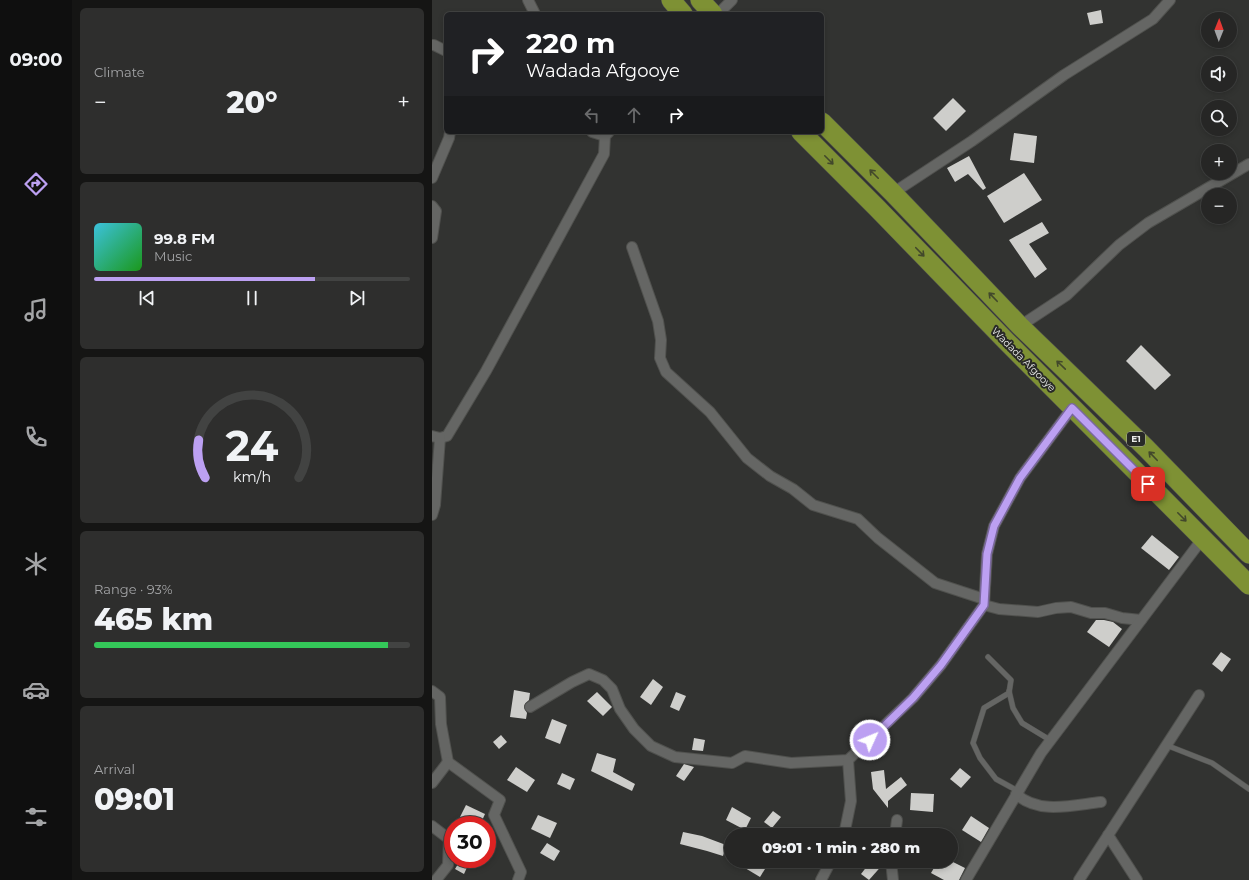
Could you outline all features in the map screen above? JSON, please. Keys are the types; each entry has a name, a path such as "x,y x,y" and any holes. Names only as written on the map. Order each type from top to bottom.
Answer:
{"highway":[{"path":"671,0 681,12"},
{"path":"700,0 710,12"},
{"name":"E1","path":"824,124 893,193 1020,326 1146,448 1249,554"},
{"name":"Wadada Afgooye","path":"804,134 1072,408 1249,584"}],"street":[{"path":"528,0 533,12"},
{"path":"720,12 732,0"},
{"path":"893,193 972,141 1064,75 1153,19 1170,0"},
{"path":"432,46 438,46 444,50"},
{"path":"432,178 450,134"},
{"path":"432,515 435,505 436,437 447,436 486,371 604,154 607,134"},
{"path":"1020,326 1067,295 1119,245 1148,223 1249,164"},
{"path":"432,206 436,212 432,238"},
{"path":"632,247 658,321 661,340 660,358 666,372 710,412 747,458 770,476 793,489 813,505 858,519 878,538 935,583 999,609 1038,612 1056,608 1071,607 1091,613 1105,613 1122,618 1141,620"},
{"path":"530,707 572,682 589,674 603,680 612,689 620,709 634,729 651,746 675,757 732,764 745,756 792,763 848,760 913,698 941,665 984,602 987,554 994,526 1020,478 1072,408"},
{"path":"966,880 1041,752 1203,538"},
{"path":"432,691 440,698 441,724 448,762 500,800 494,814 521,872 518,880"},
{"path":"1079,880 1199,695"},
{"path":"845,828 851,801 848,760"},
{"path":"432,783 448,762"},
{"path":"1017,793 1023,800 1032,804 1046,807 1101,802"},
{"path":"896,828 897,820"},
{"path":"432,826 449,839 448,865 436,880"},
{"path":"1108,835 1137,880"},
{"path":"821,880 827,868"},
{"path":"892,868 893,880"}],"lane":[{"path":"988,657 1011,680 1009,691 1013,708 1022,723 1050,740"},
{"path":"1009,691 984,708 973,743 980,758 996,779 1017,793"},
{"path":"1166,745 1212,763 1249,789"}],"building":[{"path":"1101,10 1103,23 1090,25 1087,13"},
{"path":"953,98 966,111 946,131 933,118"},
{"path":"1014,133 1037,136 1034,163 1010,160"},
{"path":"969,156 986,188 983,190 968,174 955,182 947,168"},
{"path":"1024,173 1042,200 1004,223 987,196"},
{"path":"1042,222 1049,233 1029,244 1047,269 1035,278 1009,240"},
{"path":"1141,345 1171,375 1155,390 1126,361"},
{"path":"1152,535 1179,557 1169,570 1141,548"},
{"path":"1096,620 1113,622 1122,629 1109,647 1087,632"},
{"path":"1221,652 1231,659 1222,672 1212,664"},
{"path":"653,679 663,687 651,705 640,697"},
{"path":"514,690 530,693 529,700 524,707 527,713 526,719 510,717"},
{"path":"597,692 612,707 603,716 587,701"},
{"path":"676,692 686,696 679,711 670,707"},
{"path":"552,719 567,725 560,744 545,738"},
{"path":"501,735 507,742 499,749 493,742"},
{"path":"694,738 705,740 703,751 692,750"},
{"path":"597,753 616,759 613,772 635,784 632,791 591,771"},
{"path":"684,764 694,767 684,781 676,776"},
{"path":"516,767 535,780 527,792 507,780"},
{"path":"960,768 971,777 961,788 950,779"},
{"path":"884,770 886,789 901,777 907,785 888,801 888,808 873,789 871,772"},
{"path":"562,773 575,779 570,790 557,784"},
{"path":"911,793 934,794 933,812 910,810"},
{"path":"466,805 485,814 484,816 460,816"},
{"path":"732,807 751,818 746,828 741,828 726,820"},
{"path":"773,811 781,817 772,828 764,822"},
{"path":"538,815 557,823 550,838 531,829"},
{"path":"971,816 989,828 981,842 962,830"},
{"path":"683,832 702,836 724,844 724,852 723,856 680,844"},
{"path":"547,843 560,851 554,861 540,853"},
{"path":"958,864 965,868 959,880 944,880 931,873 934,868 958,868"},
{"path":"456,868 467,868 464,874"},
{"path":"745,868 763,868 765,869 760,877"},
{"path":"866,868 880,868 869,880 861,874"}],"route":[{"path":"870,740 913,698 941,665 984,605 987,554 994,526 1020,478 1072,408 1148,484"}]}
